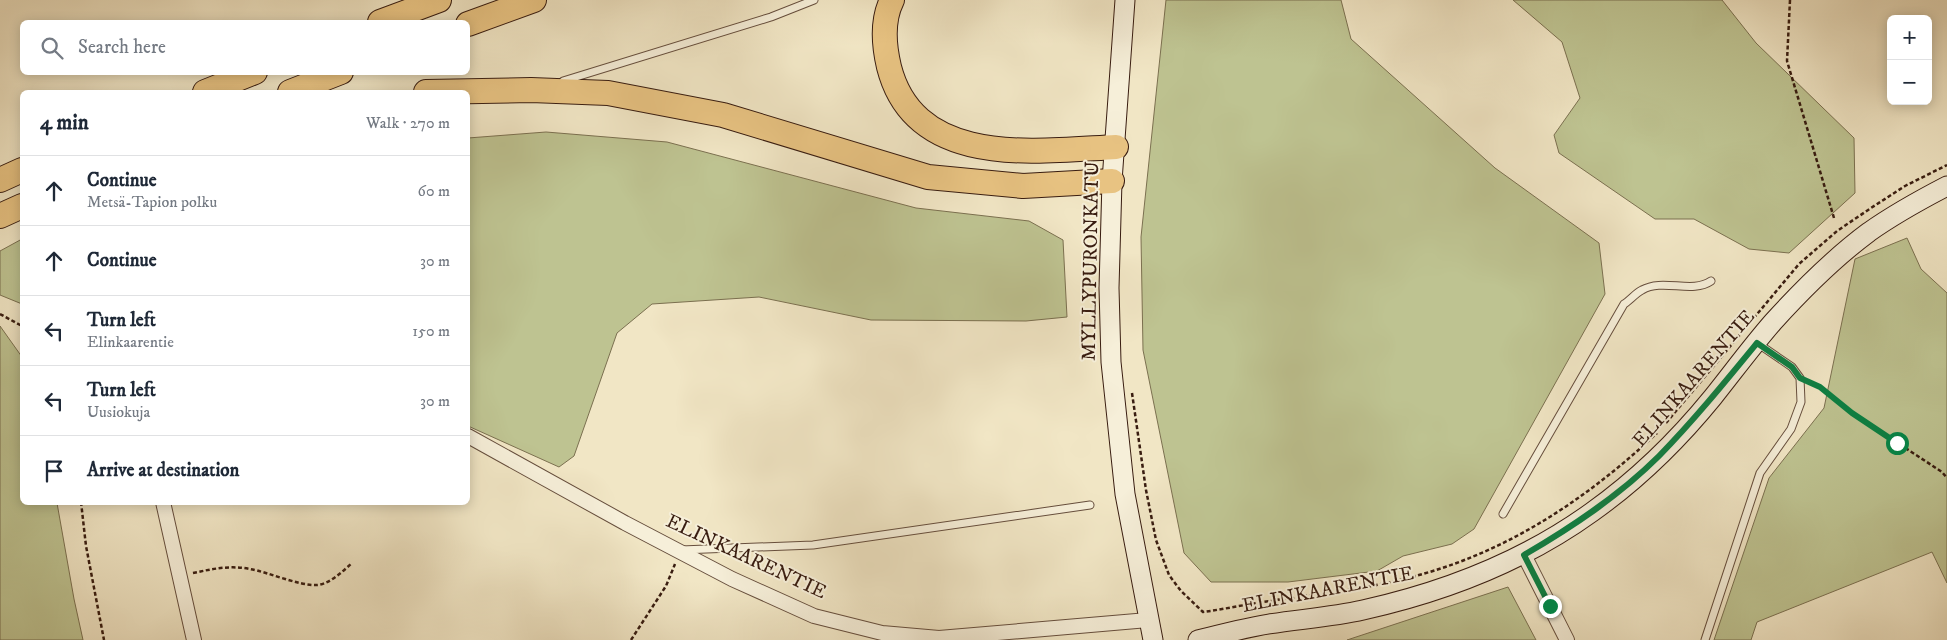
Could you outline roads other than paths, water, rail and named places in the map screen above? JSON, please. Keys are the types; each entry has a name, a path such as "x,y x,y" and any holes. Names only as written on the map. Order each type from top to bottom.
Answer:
{"highway":[{"path":"470,23 534,0"},
{"path":"892,0 887,10 885,32 887,59 891,75 900,95 915,114 934,130 982,148 1017,151 1116,147"},
{"path":"385,20 430,2"},
{"path":"210,90 248,75"},
{"path":"295,90 333,75"},
{"path":"470,91 531,90 608,94 723,115 928,177 1023,186 1112,181"},
{"path":"0,180 20,171"},
{"path":"0,216 20,207"}],"street":[{"name":"MYLLYPURONKATU","path":"1125,0 1116,147 1112,181 1109,288 1112,362 1125,494 1153,640"},
{"name":"ELINKAARENTIE","path":"1198,640 1269,624 1364,610 1412,598 1524,555 1558,535 1593,512 1646,468 1711,399 1797,296 1869,232 1919,200 1947,186"},
{"name":"ELINKAARENTIE","path":"470,437 678,551 740,583 814,616 882,634 939,638 1148,620"},
{"path":"164,505 194,640"},
{"path":"1524,555 1567,640"}],"lane":[{"path":"531,90 578,78 689,43 814,0"},
{"path":"1503,514 1624,304 1643,289 1667,285 1703,286 1711,281"},
{"path":"1705,640 1760,473 1791,429 1801,402 1800,378 1792,367 1757,343"},
{"path":"678,551 814,545 1090,505"}]}
